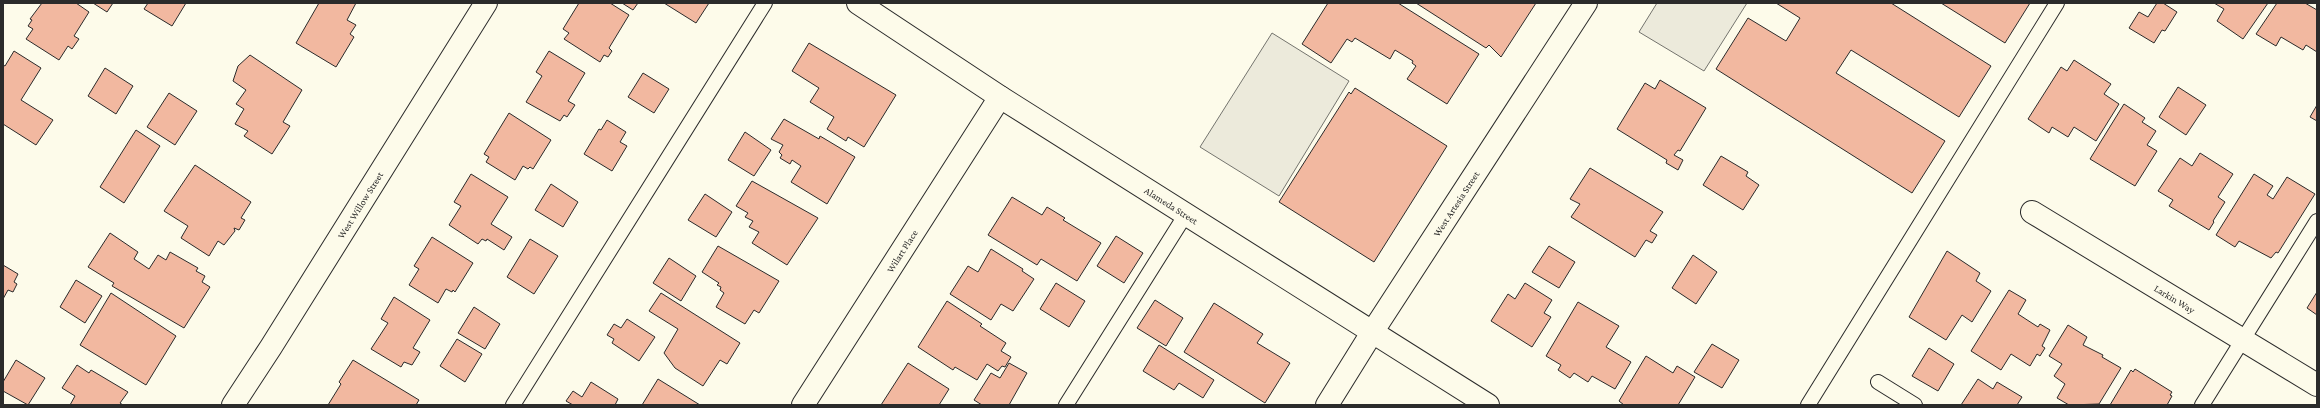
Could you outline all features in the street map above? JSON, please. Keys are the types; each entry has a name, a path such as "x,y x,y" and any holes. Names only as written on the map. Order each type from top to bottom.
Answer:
{"street":[{"name":"West Willow Street","path":"232,405 272,347 486,3"},
{"name":"Alameda Street","path":"858,3 1000,97 1373,330 1488,405"},
{"name":"West Artesia Street","path":"1327,405 1373,330 1586,3"},
{"name":"Wilart Place","path":"803,405 1000,97"},
{"name":"Larkin Way","path":"2032,212 2317,385"}],"lane":[{"path":"513,405 765,3"},
{"path":"1808,405 2057,3"},
{"path":"1066,405 1186,214"},
{"path":"2202,405 2317,221"},
{"path":"1878,382 1915,405"}],"shaded area":[{"path":"1657,3 1747,3 1704,71 1639,32"},
{"path":"1272,33 1349,81 1279,196 1200,147"}],"building":[{"path":"42,3 76,3 89,12 74,36 79,39 72,49 68,46 59,60 26,39 33,29 28,26 32,20 30,19"},
{"path":"93,3 113,3 107,12"},
{"path":"148,3 186,3 172,26 144,9"},
{"path":"319,3 356,3 347,20 356,25 350,34 354,37 336,67 296,43"},
{"path":"579,3 610,3 629,15 609,48 612,51 608,57 604,55 600,62 564,39 569,33 563,29"},
{"path":"622,3 638,3 633,10"},
{"path":"664,3 709,3 696,23"},
{"path":"1328,3 1398,3 1479,54 1447,104 1407,79 1416,66 1412,63 1413,61 1395,50 1390,59 1355,38 1352,42 1347,39 1331,63 1302,44"},
{"path":"1416,3 1536,3 1501,57 1489,45 1486,48"},
{"path":"1776,3 1891,3 1991,66 1959,117 1851,50 1836,73 1945,141 1912,193 1716,69 1748,18 1786,41 1800,18"},
{"path":"1941,3 2030,3 2005,43"},
{"path":"2157,3 2163,3 2177,12 2165,31 2162,30 2154,43 2129,28 2139,12 2148,17"},
{"path":"2214,3 2268,3 2243,39 2217,21 2224,9"},
{"path":"2277,3 2305,3 2317,10 2317,52 2306,45 2303,50 2281,37 2276,46 2256,34"},
{"path":"809,43 896,95 864,147 848,137 846,141 827,129 834,117 810,102 819,88 792,71"},
{"path":"14,51 41,68 21,100 53,120 36,145 3,124 3,65 5,66"},
{"path":"549,51 585,73 568,101 575,105 567,117 564,115 560,121 526,102 542,76 536,72"},
{"path":"250,55 302,90 283,122 290,126 272,154 244,136 248,131 235,124 244,109 236,104 246,90 233,81 238,66"},
{"path":"2074,60 2111,84 2104,94 2119,104 2096,141 2074,127 2068,137 2052,127 2049,133 2028,119 2061,67 2067,71"},
{"path":"105,68 133,86 116,114 88,96"},
{"path":"643,73 669,89 654,113 628,97"},
{"path":"1660,80 1706,108 1680,151 1678,150 1674,155 1683,160 1678,170 1666,163 1667,160 1617,129 1645,83 1655,89"},
{"path":"2178,87 2206,105 2186,135 2159,117"},
{"path":"1355,88 1447,146 1374,262 1279,202 1349,92 1351,94"},
{"path":"169,93 197,111 175,145 147,127"},
{"path":"2124,104 2145,118 2142,122 2156,131 2147,145 2157,151 2135,186 2090,159"},
{"path":"2317,105 2317,121 2310,117"},
{"path":"509,113 551,140 533,169 530,167 528,169 523,166 515,180 486,162 489,157 484,154"},
{"path":"784,119 819,139 820,136 855,157 827,204 791,182 801,166 792,160 790,164 780,158 782,155 779,152 783,145 771,139"},
{"path":"607,120 626,132 620,142 627,146 612,171 584,154 599,129 601,130"},
{"path":"136,130 160,146 124,203 100,187"},
{"path":"745,132 771,150 754,176 728,160"},
{"path":"2200,153 2233,174 2218,197 2225,202 2209,230 2169,206 2173,200 2158,191 2180,158 2192,166"},
{"path":"1721,156 1748,172 1746,176 1759,185 1743,210 1703,185"},
{"path":"195,165 251,202 241,218 245,220 239,230 234,228 235,231 224,245 218,241 209,256 181,238 188,226 164,211"},
{"path":"1590,168 1663,212 1650,231 1657,235 1652,243 1646,240 1635,257 1571,217 1580,204 1570,199"},
{"path":"471,174 508,197 491,224 512,237 504,250 487,239 486,241 482,239 478,244 449,225 461,206 454,202"},
{"path":"2254,174 2273,186 2267,195 2273,199 2287,177 2315,194 2278,253 2276,252 2271,258 2239,241 2235,247 2216,235"},
{"path":"752,181 818,218 787,265 752,243 759,232 749,227 753,221 745,217 748,213 736,206"},
{"path":"551,184 578,202 563,227 535,210"},
{"path":"705,194 732,212 716,237 688,220"},
{"path":"1012,197 1042,215 1047,207 1065,218 1063,220 1101,243 1077,281 1041,259 1037,265 988,235"},
{"path":"110,233 138,252 134,259 149,269 158,255 166,260 170,252 198,268 196,271 205,276 202,282 210,287 184,328 112,286 114,283 88,267"},
{"path":"1116,236 1143,253 1124,283 1097,266"},
{"path":"432,237 473,263 455,292 453,290 452,292 446,289 438,303 409,285 419,269 414,266"},
{"path":"530,239 558,256 534,294 507,277"},
{"path":"718,246 779,281 759,313 754,310 745,324 716,307 724,293 720,290 721,287 717,285 719,283 702,272"},
{"path":"1549,246 1575,262 1559,288 1532,272"},
{"path":"991,249 1023,269 1022,271 1034,279 1013,311 1001,304 991,320 950,294 968,266 978,272"},
{"path":"1947,251 1980,273 1976,281 1991,291 1972,322 1962,315 1946,340 1909,317"},
{"path":"1693,255 1717,272 1696,304 1672,288"},
{"path":"669,258 696,276 681,301 653,283"},
{"path":"3,265 18,274 14,282 17,284 13,292 8,290 3,299"},
{"path":"76,280 102,296 85,323 60,307"},
{"path":"1056,283 1085,301 1069,327 1040,309"},
{"path":"1525,283 1552,300 1544,313 1551,317 1532,347 1491,321 1508,294 1515,299"},
{"path":"2009,290 2026,300 2018,314 2038,327 2040,324 2050,330 2042,346 2045,348 2040,356 2037,354 2030,366 2011,354 2001,370 1971,351"},
{"path":"2317,292 2317,315 2307,308"},
{"path":"111,293 176,336 146,385 80,345"},
{"path":"661,293 740,343 727,364 720,360 703,386 675,368 664,353 678,329 649,311"},
{"path":"394,297 430,320 413,348 420,352 412,365 404,362 401,367 371,349 388,323 381,319"},
{"path":"1155,300 1183,318 1166,346 1137,328"},
{"path":"947,301 982,324 980,326 1006,343 1001,351 1011,357 1005,367 1002,366 998,371 987,364 977,380 955,367 953,370 918,347"},
{"path":"1578,302 1619,326 1606,347 1631,362 1615,389 1592,376 1588,382 1574,373 1570,378 1558,370 1561,365 1546,356"},
{"path":"1214,303 1263,334 1257,343 1290,363 1265,403 1184,352"},
{"path":"474,307 500,324 485,349 458,333"},
{"path":"627,319 655,337 639,361 612,343 614,339 607,335 614,324 621,328"},
{"path":"2068,325 2087,337 2083,345 2103,355 2102,357 2121,368 2099,404 2069,405 2057,398 2065,384 2054,376 2062,364 2049,356"},
{"path":"457,339 482,354 465,382 440,366"},
{"path":"1712,344 1739,360 1722,388 1694,372"},
{"path":"1159,345 1214,380 1203,398 1179,383 1174,390 1143,371"},
{"path":"1929,348 1954,364 1938,391 1912,376"},
{"path":"1646,356 1673,373 1677,366 1695,377 1678,405 1624,405 1619,401"},
{"path":"16,360 45,378 28,405 3,391 3,382"},
{"path":"353,360 419,400 416,405 328,405 341,384 339,382"},
{"path":"908,363 949,389 939,405 881,405"},
{"path":"1009,363 1027,373 1009,405 982,405 974,400 991,373 1000,378"},
{"path":"77,365 89,373 91,370 128,392 120,403 123,405 70,405 75,396 62,388"},
{"path":"2135,369 2172,392 2170,395 2172,396 2167,405 2110,405 2131,370 2133,372"},
{"path":"658,379 700,405 642,405"},
{"path":"1978,379 1993,389 1997,382 2022,397 2017,405 1961,405"},
{"path":"591,382 618,399 615,405 573,405 566,401 573,391 582,397"}]}
